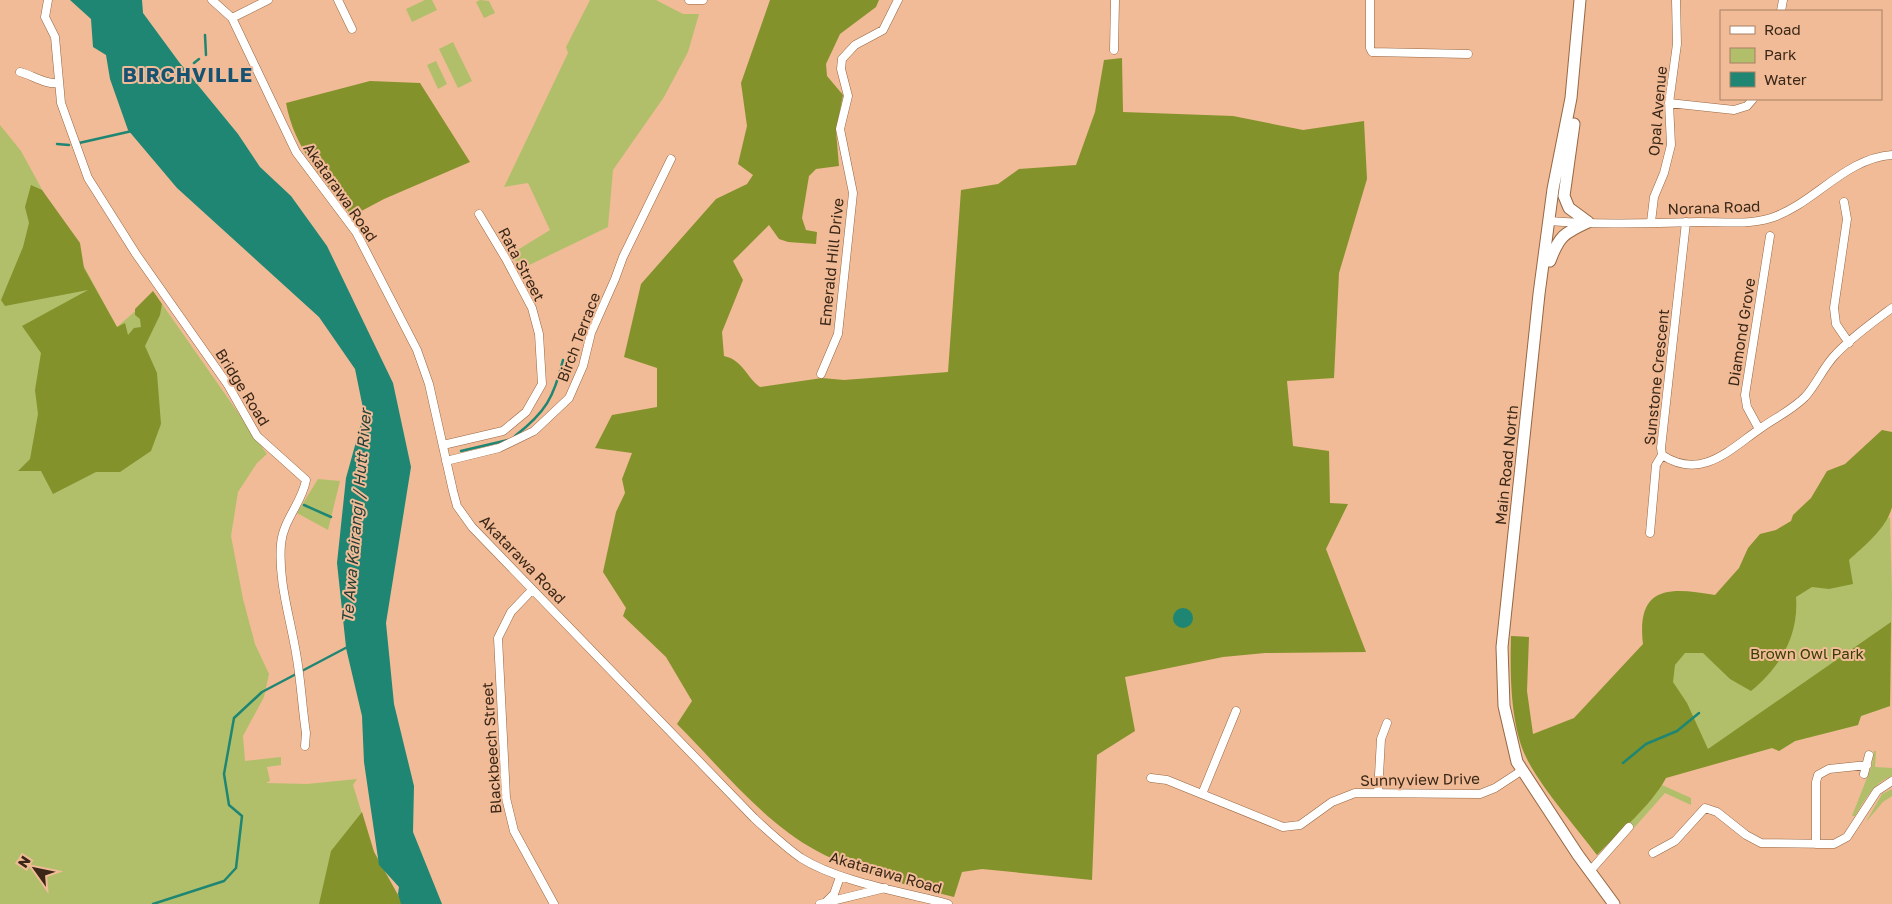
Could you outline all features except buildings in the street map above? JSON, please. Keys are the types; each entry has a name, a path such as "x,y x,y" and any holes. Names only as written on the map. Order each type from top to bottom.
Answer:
{"highway":[{"name":"Main Road North","path":"1580,0 1571,98 1552,189 1543,277 1539,294 1502,647 1504,706 1511,743 1522,771 1614,904"},
{"path":"1571,98 1575,116 1564,196 1568,208 1588,222"},
{"path":"1543,277 1553,250 1562,236 1567,231 1588,222"}],"street":[{"name":"Akatarawa Road","path":"212,0 232,18 296,152 356,232 412,339 426,372 453,491 464,516 483,541 771,834 802,858 840,877 948,904"},
{"path":"232,18 268,0"},
{"path":"338,0 352,29"},
{"path":"689,0 703,0"},
{"name":"Emerald Hill Drive","path":"821,374 838,334 853,193 840,129 848,96 841,69 842,59 855,45 883,30 898,0"},
{"path":"1114,50 1115,0"},
{"path":"1370,0 1370,48 1372,52 1468,54"},
{"name":"Opal Avenue","path":"1651,222 1654,196 1666,167 1671,145 1669,103 1677,44 1676,0"},
{"name":"Bridge Road","path":"47,4 46,17 55,37 61,103 88,178 107,210 228,385 257,436 306,480 304,490 284,528 281,542 282,587 299,675 306,733 305,746"},
{"path":"20,72 36,77 50,85 58,83"},
{"path":"1669,103 1734,110 1747,106 1753,100"},
{"name":"Norana Road","path":"1549,221 1744,222 1769,218 1795,208 1850,170 1876,158 1892,156"},
{"name":"Birch Terrace","path":"446,461 499,448 534,431 569,398 583,366 591,332 623,257 671,159"},
{"path":"1844,202 1847,219 1834,308 1836,324 1849,343"},
{"name":"Rata Street","path":"443,445 503,431 526,412 542,384 539,334 532,308 479,214"},
{"name":"Sunstone Crescent","path":"1686,222 1661,448 1662,455 1680,462 1698,464 1712,461 1730,452 1804,398 1827,364 1870,323 1892,308"},
{"name":"Diamond Grove","path":"1759,429 1748,407 1745,395 1770,236"},
{"path":"1650,533 1656,465 1662,455"},
{"name":"Blackbeech Street","path":"532,590 511,612 498,638 506,798 514,831 554,904"},
{"path":"1202,794 1236,711"},
{"path":"1378,793 1380,739 1386,723"},
{"path":"1864,774 1869,755"},
{"path":"1816,844 1816,782 1818,775 1829,769 1866,765"},
{"name":"Sunnyview Drive","path":"1152,778 1167,780 1283,827 1300,825 1308,821 1342,797 1355,794 1378,793 1480,794 1495,788 1522,771"},
{"path":"1653,853 1675,841 1705,808 1717,812 1756,842 1834,844 1844,840 1877,792 1892,781"},
{"path":"1590,871 1629,826"},
{"path":"824,903 834,894 840,877"},
{"path":"824,903 887,888"}],"green space":[{"path":"425,0 432,0 437,10 412,22 406,9"},
{"path":"480,0 489,1 495,13 484,18 476,2"},
{"path":"590,0 656,0 683,14 699,14 688,52 664,97 613,170 608,227 521,269 511,254 550,230 528,183 504,187 568,53 566,47"},
{"path":"770,0 879,0 876,7 840,34 826,64 827,76 843,95 836,131 839,166 816,169 809,176 802,218 806,230 817,232 816,244 788,242 779,239 769,225 733,261 743,280 722,332 724,356 736,361 760,387 822,378 844,380 948,372 961,190 998,184 1019,169 1076,165 1095,112 1104,60 1122,58 1123,112 1233,116 1303,130 1364,121 1367,179 1339,273 1334,378 1287,381 1293,446 1329,451 1330,503 1348,504 1326,549 1366,652 1265,653 1223,657 1125,677 1135,731 1097,755 1092,880 982,869 962,872 954,897 901,883 850,866 817,851 797,839 778,825 743,793 677,724 692,701 666,657 623,616 626,608 603,572 616,512 625,493 622,479 632,453 595,448 612,415 657,407 657,368 624,357 641,284 716,199 747,184 753,175 738,164 747,126 741,83"},
{"path":"453,42 472,81 458,88 439,49"},
{"path":"436,61 447,84 438,89 427,65"},
{"path":"370,81 420,83 470,162 384,199 352,216 311,163 296,135 286,103"},
{"path":"0,125 21,151 117,327 148,300 159,315 162,304 267,454 257,463 238,492 231,536 243,599 255,644 269,674 264,697 243,736 245,761 281,757 281,765 267,767 270,781 266,783 307,784 357,779 353,785 374,852 403,904 0,904"},
{"path":"31,185 42,190 80,243 84,268 117,327 125,323 128,335 134,328 141,327 140,319 135,315 135,309 153,291 162,304 160,315 145,346 157,373 161,424 151,451 120,472 96,472 53,494 41,471 18,471 30,459 38,414 35,390 41,353 22,326 88,290 5,306 1,300 23,247 29,223 25,207"},
{"name":"Brown Owl Park","path":"1882,430 1892,432 1892,507 1880,529 1849,560 1853,584 1829,589 1812,587 1796,597 1794,625 1786,650 1771,672 1751,691 1730,679 1703,653 1685,653 1675,665 1673,682 1687,703 1708,749 1891,622 1890,706 1861,716 1858,725 1795,741 1779,751 1772,748 1666,778 1652,799 1597,855 1535,773 1522,747 1514,717 1512,700 1511,636 1529,637 1527,691 1533,734 1574,718 1643,644 1642,625 1645,610 1651,600 1660,594 1671,591 1699,592 1715,595 1739,568 1748,548 1760,534 1776,530 1791,521 1793,515 1811,498 1827,471 1845,464"},
{"path":"318,479 340,481 328,530 297,513"},
{"name":"Brown Owl Park","path":"1890,517 1892,596 1890,706 1861,716 1858,725 1795,741 1779,751 1772,748 1666,777 1662,785 1691,798 1691,805 1665,793 1633,829 1627,824 1597,855 1686,623"},
{"path":"1874,751 1876,751 1875,767 1892,768 1892,776 1885,779 1875,788 1866,798 1855,816 1852,816 1872,765"},
{"path":"1892,789 1892,796 1883,802 1866,822 1882,794"},
{"path":"362,812 374,852 403,904 319,904 331,851"}],"water":[{"name":"Te Awa Kairangi / Hutt River","path":"70,0 142,0 143,13 179,62 238,134 260,167 291,196 327,246 393,383 411,467 386,623 394,704 414,786 413,832 442,904 401,904 398,894 399,887 379,865 364,762 362,716 346,648 350,645 346,647 337,563 346,478 364,413 355,369 319,317 177,188 128,130 110,79 106,55 93,47 91,19"},
{"path":"1179,608 1187,608 1193,614 1193,622 1187,628 1179,628 1173,622 1173,614"}],"waterway":[{"path":"205,35 206,55"},
{"path":"194,63 199,59"},
{"path":"79,143 132,131"},
{"path":"57,144 69,145"},
{"path":"515,436 534,419 547,403 556,384 563,360"},
{"path":"461,451 508,440"},
{"path":"304,505 331,517"},
{"path":"153,904 224,881 236,868 242,816 229,805 224,774 234,718 262,692 355,643"},
{"path":"1623,763 1646,744 1677,731 1699,713"}],"district":[{"name":"BIRCHVILLE","path":"188,74"}]}
